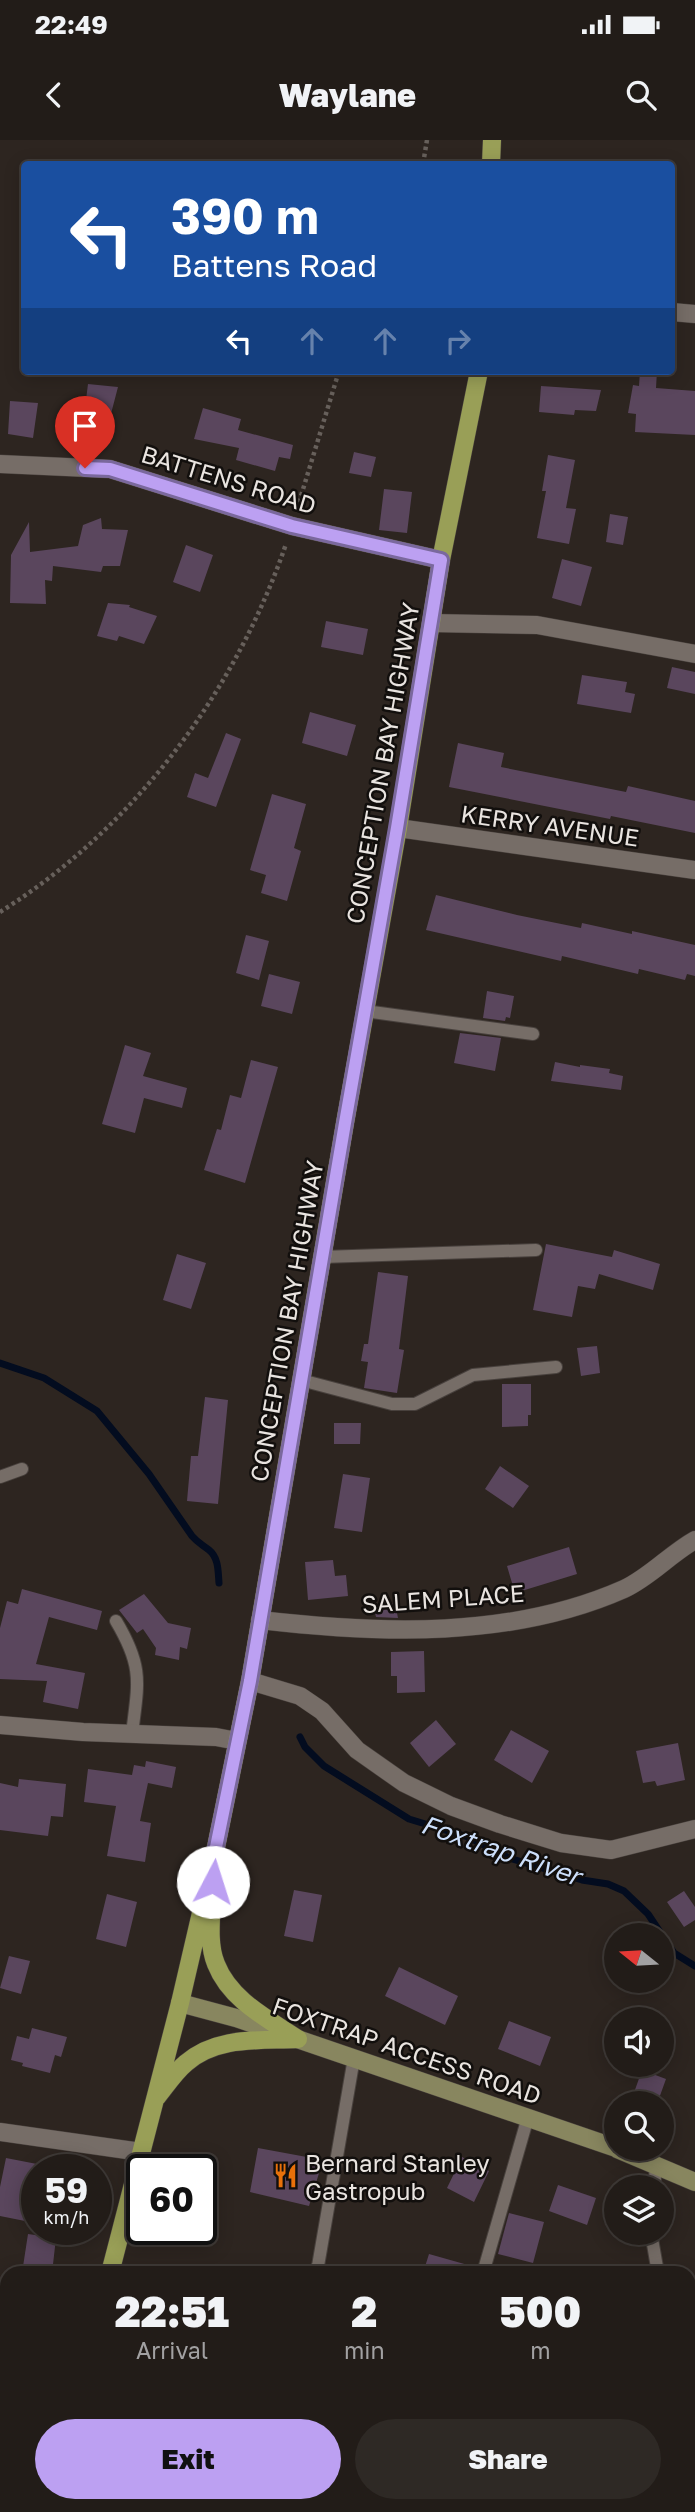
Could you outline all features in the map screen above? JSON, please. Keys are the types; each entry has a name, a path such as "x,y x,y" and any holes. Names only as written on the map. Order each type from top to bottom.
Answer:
{"main road":[{"path":"491,161 492,140"},
{"name":"CONCEPTION BAY HIGHWAY","path":"112,2266 180,2003 214,1857 250,1681 441,560 478,375"},
{"path":"214,1857 211,1931 215,1963 229,1988 249,2007 298,2039"},
{"name":"FOXTRAP ACCESS ROAD","path":"180,2003 236,2018 604,2144"},
{"path":"154,2099 186,2063 212,2046 239,2041 298,2039"},
{"name":"FOXTRAP ACCESS ROAD","path":"645,2161 695,2182"}],"street":[{"path":"675,312 695,314"},
{"name":"BATTENS ROAD","path":"2,469 110,469 292,526 441,560"},
{"path":"431,623 537,625 695,654"},
{"name":"KERRY AVENUE","path":"397,828 695,870"},
{"name":"SALEM PLACE","path":"260,1620 331,1628 404,1630 524,1619 579,1605 627,1588 680,1548 695,1540"},
{"path":"250,1681 300,1696 322,1710 357,1750 404,1783 450,1806 500,1824 561,1843 611,1850 695,1829"},
{"path":"0,1725 201,1736 237,1741"},
{"path":"0,2132 141,2152"}],"lane":[{"path":"365,1011 533,1034"},
{"path":"322,1257 537,1250"},
{"path":"301,1380 391,1405 415,1404 473,1375 556,1367"},
{"path":"0,1477 22,1469"},
{"path":"116,1621 131,1647 139,1677 132,1734"},
{"path":"318,2266 354,2058"},
{"path":"485,2266 528,2117"},
{"path":"655,2175 656,2166"},
{"path":"653,2245 657,2266"}],"path":[{"path":"424,161 427,140"},
{"path":"0,912 61,871 122,811 183,742 237,658 276,575 338,375"}],"building":[{"path":"640,375 657,375 656,388 695,391 695,435 635,432 636,414 628,413 633,385 639,386"},
{"path":"88,384 118,387 107,429 82,432"},
{"path":"541,386 601,390 596,411 575,410 574,415 539,412"},
{"path":"10,401 38,403 33,438 8,434"},
{"path":"203,408 241,419 238,430 293,445 290,459 279,457 275,471 236,460 239,448 194,439"},
{"path":"354,452 376,457 371,477 349,473"},
{"path":"548,455 575,460 566,508 576,509 569,544 537,538 546,491 542,491"},
{"path":"384,489 412,492 407,533 379,530"},
{"path":"610,514 628,517 623,545 606,542"},
{"path":"101,518 102,529 128,530 120,566 103,566 101,572 53,566 52,581 45,580 46,604 10,603 11,555 29,522 30,552 78,546 83,525"},
{"path":"186,545 213,555 200,592 173,582"},
{"path":"562,559 592,567 581,606 552,598"},
{"path":"108,603 130,605 129,607 157,616 144,644 119,636 117,641 97,636"},
{"path":"326,621 368,629 363,655 321,647"},
{"path":"672,667 695,672 695,694 667,688"},
{"path":"582,675 627,682 625,692 635,694 631,713 577,704"},
{"path":"310,712 356,725 347,756 302,743"},
{"path":"226,733 241,739 216,807 187,797 195,773 208,778"},
{"path":"458,743 504,753 501,767 626,792 628,786 695,801 695,833 449,787"},
{"path":"272,794 306,804 294,848 301,851 287,901 261,893 266,875 250,870"},
{"path":"436,895 581,928 582,923 695,945 695,976 687,974 685,980 639,969 638,974 562,956 561,961 426,930"},
{"path":"246,935 269,941 259,980 236,973"},
{"path":"269,974 300,982 292,1014 261,1006"},
{"path":"487,991 514,996 510,1018 506,1017 505,1021 483,1018"},
{"path":"460,1033 501,1038 495,1071 454,1063"},
{"path":"125,1045 151,1053 143,1076 187,1088 182,1108 144,1098 135,1133 102,1124"},
{"path":"251,1060 278,1067 245,1183 204,1170 217,1129 221,1130 230,1095 241,1098"},
{"path":"555,1062 610,1069 609,1073 623,1076 621,1090 551,1081"},
{"path":"546,1244 612,1257 614,1250 660,1264 653,1290 599,1274 595,1289 578,1286 572,1317 533,1310"},
{"path":"177,1254 206,1263 191,1309 163,1300"},
{"path":"378,1272 408,1276 399,1349 404,1350 397,1393 364,1388 368,1362 361,1361 364,1344 368,1344"},
{"path":"597,1346 600,1373 581,1376 577,1348"},
{"path":"502,1384 531,1384 531,1415 528,1415 528,1426 502,1427"},
{"path":"205,1397 228,1400 218,1504 187,1501 191,1456 198,1456"},
{"path":"334,1423 361,1423 360,1444 334,1444"},
{"path":"500,1466 529,1486 513,1508 485,1489"},
{"path":"343,1474 370,1478 362,1532 334,1528"},
{"path":"569,1547 577,1574 515,1593 507,1566"},
{"path":"333,1560 335,1576 346,1575 348,1596 308,1600 305,1562"},
{"path":"22,1589 102,1611 97,1630 49,1617 36,1664 85,1673 78,1709 43,1702 47,1681 0,1679 0,1628 7,1601 18,1604"},
{"path":"144,1594 168,1623 191,1628 187,1649 180,1647 179,1660 155,1655 156,1648 143,1629 137,1633 119,1610"},
{"path":"395,1603 398,1618 376,1617 374,1607"},
{"path":"424,1651 425,1692 397,1693 397,1676 391,1676 391,1652"},
{"path":"436,1720 456,1744 429,1767 410,1743"},
{"path":"511,1730 549,1751 532,1783 494,1760"},
{"path":"678,1743 685,1780 657,1786 655,1781 643,1783 636,1751"},
{"path":"146,1761 176,1767 172,1788 148,1783 140,1821 151,1823 145,1862 107,1856 116,1806 84,1802 88,1769 132,1775 134,1765 145,1767"},
{"path":"19,1779 66,1784 63,1817 51,1816 48,1836 0,1830 0,1783 18,1787"},
{"path":"294,1890 322,1895 313,1942 284,1936"},
{"path":"684,1891 695,1907 695,1920 684,1927 667,1902"},
{"path":"107,1894 137,1902 126,1947 96,1939"},
{"path":"9,1956 30,1961 21,1994 0,1988"},
{"path":"399,1967 458,1996 445,2025 385,1996"},
{"path":"509,2021 551,2037 540,2066 498,2049"},
{"path":"32,2028 67,2037 61,2057 55,2055 50,2073 22,2066 23,2063 11,2060 17,2036 29,2039"},
{"path":"640,2077 666,2079 662,2091 635,2091"},
{"name":"Bernard Stanley Gastropub","path":"258,2148 323,2160 309,2206 250,2192"},
{"path":"462,2157 489,2171 474,2202 447,2188"},
{"path":"6,2158 21,2161 21,2220 0,2216 0,2187"},
{"path":"558,2185 596,2198 587,2225 549,2211"},
{"path":"509,2213 544,2222 533,2263 498,2254"},
{"path":"26,2245 55,2245 53,2266 23,2266"},
{"path":"429,2254 471,2266 425,2266"}],"waterway":[{"name":"Foxtrap River","path":"0,1363 44,1378 97,1411 149,1474 192,1536 215,1557 219,1583"},
{"name":"Foxtrap River","path":"300,1737 305,1747 324,1766 409,1819 468,1837 509,1858 582,1880 608,1884 624,1891 648,1914 674,1953 695,1966"}],"place":[{"name":"Bernard Stanley Gastropub","path":"285,2176"}],"route":[{"path":"85,468 110,469 292,526 441,560 250,1681 214,1857 213,1882"}]}
